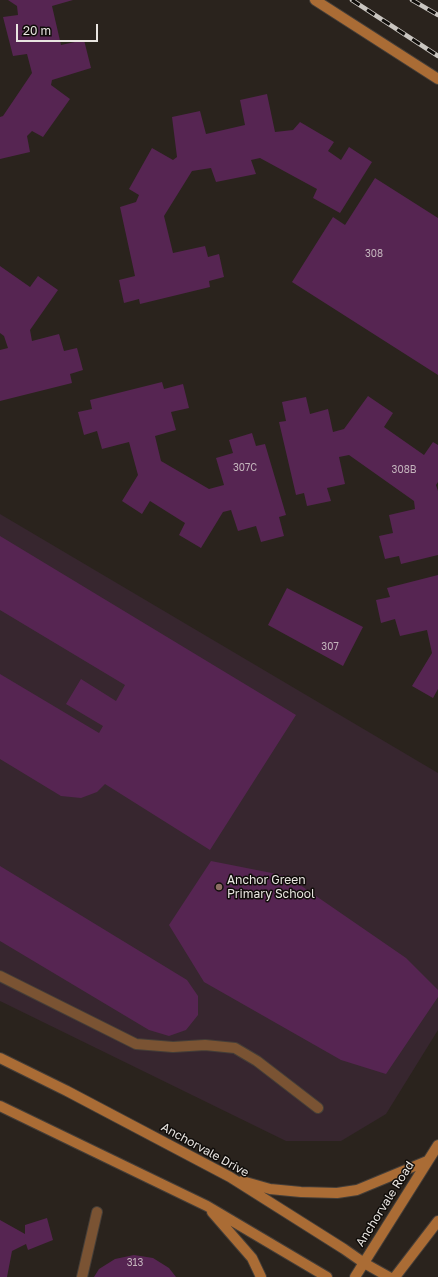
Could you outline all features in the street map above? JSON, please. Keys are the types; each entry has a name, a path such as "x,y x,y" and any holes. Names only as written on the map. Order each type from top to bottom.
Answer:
{"street":[{"path":"315,0 438,78"},
{"name":"Anchorvale Drive","path":"0,1058 67,1091 230,1177 364,1263 389,1277"},
{"path":"0,1106 207,1206 327,1277"},
{"name":"Anchorvale Road","path":"355,1277 438,1145"},
{"path":"230,1177 270,1190 337,1193 357,1190 427,1161"},
{"path":"207,1206 252,1258 261,1277"},
{"path":"395,1277 438,1221"}],"lane":[{"path":"0,976 136,1044 173,1047 205,1045 235,1048 257,1061 318,1108"},
{"path":"82,1277 97,1212"}],"shaded area":[{"name":"Anchor Green Primary School","path":"0,514 438,773 438,1030 386,1114 341,1141 286,1141 0,1001"}],"building":[{"path":"8,0 73,0 52,6 61,45 84,40 91,68 52,80 51,85 70,99 43,137 32,131 27,136 30,152 0,159 0,117 3,116 32,73 27,54 13,56 3,17 18,15 17,6"},
{"path":"267,94 275,132 293,130 300,122 334,142 328,151 341,160 349,147 372,162 340,213 313,198 317,189 260,158 251,160 256,174 216,182 211,168 192,171 164,216 173,253 205,246 208,257 219,254 224,277 209,281 210,287 140,304 139,299 124,303 119,280 135,276 120,207 136,202 139,195 129,189 152,148 173,160 177,157 172,117 200,111 206,134 245,125 240,100"},
{"path":"375,178 438,218 438,375 292,282 333,217 345,225"},
{"path":"0,266 30,287 38,276 58,290 30,330 32,341 59,334 64,351 77,348 83,370 70,374 72,383 0,401 0,350 8,348 4,336 0,333"},
{"path":"162,382 164,389 183,384 189,408 171,412 176,430 155,436 161,461 209,489 224,485 216,458 233,453 229,440 252,433 256,446 265,444 286,515 279,517 284,536 261,542 256,526 238,531 231,510 223,512 201,548 179,535 185,523 150,501 142,514 122,501 138,475 129,442 102,449 97,431 84,435 78,412 92,409 90,400"},
{"path":"368,396 393,413 384,427 424,455 433,442 438,445 438,482 436,485 438,491 438,555 401,564 399,556 385,559 379,536 393,533 389,515 415,509 414,501 349,455 339,457 345,484 327,488 331,501 307,506 304,493 296,495 279,422 286,421 282,402 306,397 310,414 328,409 333,432 344,429"},
{"path":"0,536 296,715 210,850 105,784 97,792 81,798 61,796 0,759 0,674 99,733 103,726 66,704 81,679 116,701 125,685 0,610"},
{"path":"438,575 438,689 433,698 412,686 432,653 427,630 400,636 395,619 381,623 376,600 390,597 387,588"},
{"path":"287,588 363,627 343,666 268,625"},
{"path":"211,861 287,876 406,958 438,990 438,997 386,1074 341,1060 204,982 169,925"},
{"path":"0,866 187,980 198,996 198,1015 186,1030 169,1036 149,1030 0,941"},
{"path":"47,1218 53,1240 28,1250 26,1244 12,1251 7,1277 0,1277 0,1220 25,1234 25,1225"},
{"path":"134,1255 153,1258 169,1268 176,1277 94,1277 99,1269 115,1259"}],"railway":[{"path":"352,0 438,56"},
{"path":"412,0 438,15"}],"place":[{"name":"Anchor Green Primary School","path":"219,887"}]}
